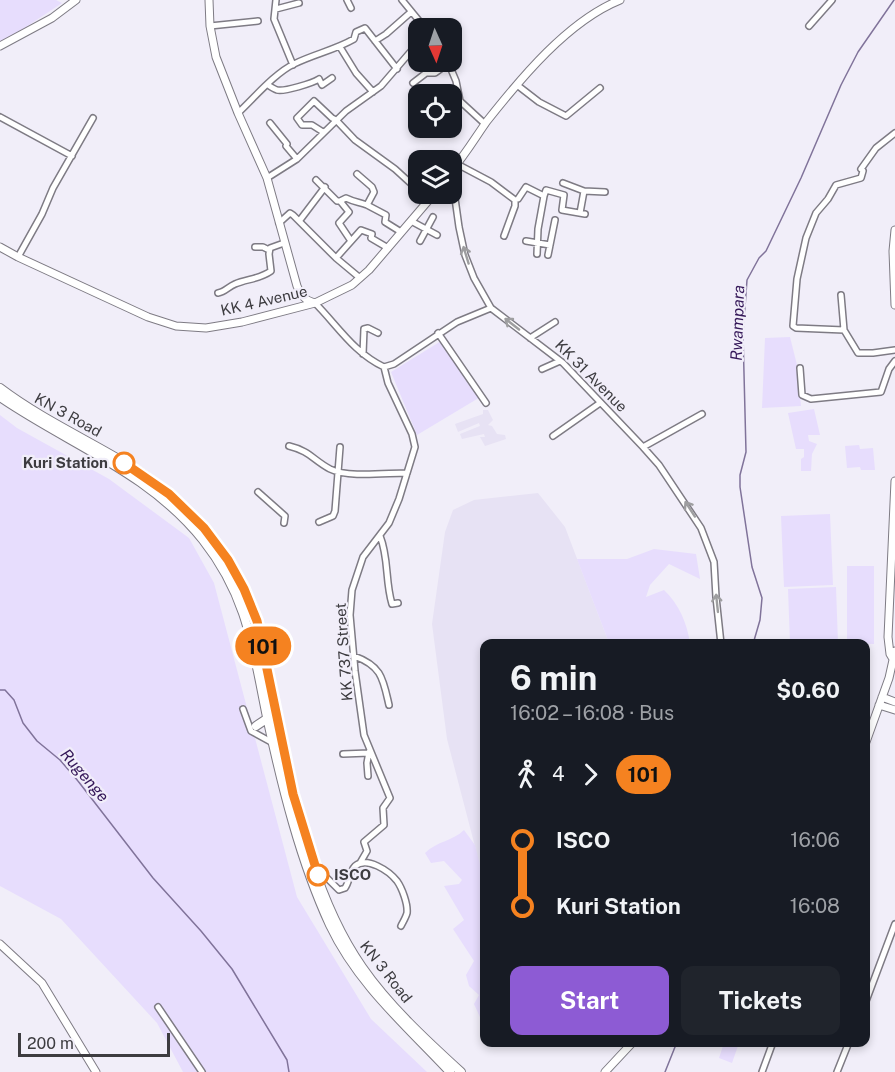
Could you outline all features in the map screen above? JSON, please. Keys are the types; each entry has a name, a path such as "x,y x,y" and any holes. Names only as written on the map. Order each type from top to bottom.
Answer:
{"highway":[{"name":"KN 3 Road","path":"0,388 27,409 134,468 169,494 204,528 228,560 244,589 257,621 278,743 313,864 346,941 362,967 395,1007 461,1072"},
{"path":"0,398 140,480 197,532 224,569 238,597 256,653 268,718 275,728"},
{"path":"251,725 268,718"},
{"path":"278,743 303,853 330,925 348,958 367,984 388,1009 450,1072"}],"main road":[{"path":"209,0 210,26 216,57 237,113 267,178 284,243 301,294 307,301 315,303"},
{"path":"462,158 485,124 517,85 563,37 588,18 620,0"},
{"path":"0,46 52,18 73,1"},
{"name":"KK 4 Avenue","path":"0,247 148,317 176,326 206,328 315,303 341,291 360,278 425,204"},
{"path":"895,230 893,251 895,305"},
{"path":"893,659 888,637 895,481"},
{"path":"870,730 895,651"},
{"path":"880,701 895,702"},
{"path":"880,701 895,710"},
{"path":"0,944 42,983 96,1072"},
{"path":"605,1072 628,1047"}],"street":[{"path":"276,0 273,15 293,64"},
{"path":"347,0 351,8"},
{"path":"402,0 416,18"},
{"path":"809,26 832,0"},
{"path":"276,9 299,3"},
{"path":"375,41 411,12"},
{"path":"210,26 258,21"},
{"path":"237,113 293,64 340,47 354,39 356,32 365,28 397,69"},
{"path":"340,47 356,73 373,92"},
{"path":"267,178 297,159 346,111 373,92 408,55"},
{"path":"413,83 426,73 437,72"},
{"path":"452,72 460,101 485,124"},
{"path":"268,85 281,90 310,84 319,79 322,85 332,78"},
{"path":"517,85 539,102 566,116 600,88"},
{"path":"323,132 312,125 302,125 297,118 314,101 355,140 408,181"},
{"path":"0,117 72,156"},
{"path":"18,257 42,214 53,188 93,118"},
{"path":"270,123 297,159"},
{"path":"844,330 793,326 797,279 806,238 816,213 828,200 836,185 861,178 862,170 876,147 895,133"},
{"path":"462,166 491,182 515,200"},
{"path":"357,174 374,192 367,205"},
{"path":"316,180 349,212 339,223 351,241"},
{"path":"563,183 584,191 605,192"},
{"path":"300,220 325,187"},
{"path":"515,200 526,187 544,196"},
{"path":"537,254 541,205 546,190 564,195 562,209 582,214 584,191"},
{"path":"340,201 346,198 353,202 360,201 386,215 386,222 401,232"},
{"path":"504,236 515,200"},
{"path":"315,303 363,354 384,367 394,364 457,322 491,308 474,278 465,255 456,204"},
{"path":"279,224 290,213 360,278"},
{"path":"420,241 433,217"},
{"path":"411,220 426,231 437,235"},
{"path":"548,255 555,220"},
{"path":"336,258 361,230 372,234 371,238 388,248"},
{"path":"526,241 550,245"},
{"path":"269,250 284,243"},
{"path":"255,247 269,250"},
{"path":"218,293 271,270 269,250"},
{"path":"841,295 844,330 858,352 873,353 895,350"},
{"name":"KK 31 Avenue","path":"491,308 560,361 658,465 701,528 714,562 721,639"},
{"path":"530,338 555,322"},
{"path":"363,354 364,329 368,328 378,333"},
{"path":"438,333 486,403"},
{"path":"542,369 560,361"},
{"path":"800,368 802,395 811,399 881,392 889,369 895,361"},
{"name":"KK 737 Street","path":"360,863 366,852 364,842 384,825 382,808 390,798 369,752 359,706 350,615 352,590 363,557 380,536 397,505 415,447 412,434 388,383 384,367"},
{"path":"553,436 600,403"},
{"path":"643,447 702,414"},
{"path":"289,446 306,451 337,472 407,473"},
{"path":"319,522 328,519 335,511 340,447"},
{"path":"258,492 285,516 284,523"},
{"path":"380,536 387,562 389,595 392,604 398,603"},
{"path":"354,656 375,666 383,679 389,705"},
{"path":"243,709 251,725 251,731 278,743"},
{"path":"251,725 275,728"},
{"path":"343,754 369,752 368,776"},
{"path":"313,864 341,890 347,886 352,870 360,863 375,865 396,879 407,912 401,926"},
{"path":"870,990 895,924"},
{"path":"158,1007 202,1072"},
{"path":"762,1072 771,1047"},
{"path":"837,1072 847,1047"}],"shaded area":[{"path":"0,0 56,0 62,3 0,42"},
{"path":"790,337 797,365 801,406 762,408 765,338"},
{"path":"446,338 482,396 417,435 391,372"},
{"path":"814,409 820,435 808,435 809,441 817,444 812,454 811,471 801,471 804,449 796,449 788,413"},
{"path":"483,410 488,410 493,420 488,425 492,426 497,434 505,435 506,439 485,446 480,437 485,437 484,434 462,439 460,434 480,426 479,423 458,432 455,424 483,414"},
{"path":"0,415 17,428 109,479 189,538 214,583 297,897 371,1019 427,1072 183,1072 157,1023 61,919 0,886"},
{"path":"859,445 860,449 873,448 875,470 861,470 860,467 847,468 845,446"},
{"path":"538,493 565,527 607,639 480,639 480,866 447,739 432,624 445,532 453,510 474,500"},
{"path":"830,514 833,585 784,587 781,516"},
{"path":"654,549 696,554 700,579 669,564 650,585 646,597 664,590 682,614 689,639 607,639 577,559 627,559"},
{"path":"847,566 874,566 874,644 870,644 870,639 847,639"},
{"path":"836,587 838,639 790,639 788,589"},
{"path":"464,830 475,845 480,864 480,1017 474,1004 479,995 469,986 466,975 474,961 453,929 464,920 444,886 459,884 462,880 444,861 431,863 425,853"},
{"path":"723,1047 738,1047 732,1063 719,1058"}],"waterway":[{"name":"Rwampara","path":"754,639 760,620 762,598 752,567 740,487 740,475 746,452 743,334 747,280 759,258 766,251 858,52 894,0"},
{"name":"Rugenge","path":"0,690 5,690 14,700 23,723 37,741 60,760 78,781 153,878 232,969 287,1060 289,1072"},
{"name":"Rwampara","path":"665,1072 675,1047"}],"bus line":[{"name":"101","path":"124,463 169,494 204,528 220,547 244,589 257,621 293,794 318,875"}],"place":[{"name":"Kuri Station","path":"124,463"},
{"name":"ISCO","path":"318,875"}]}
